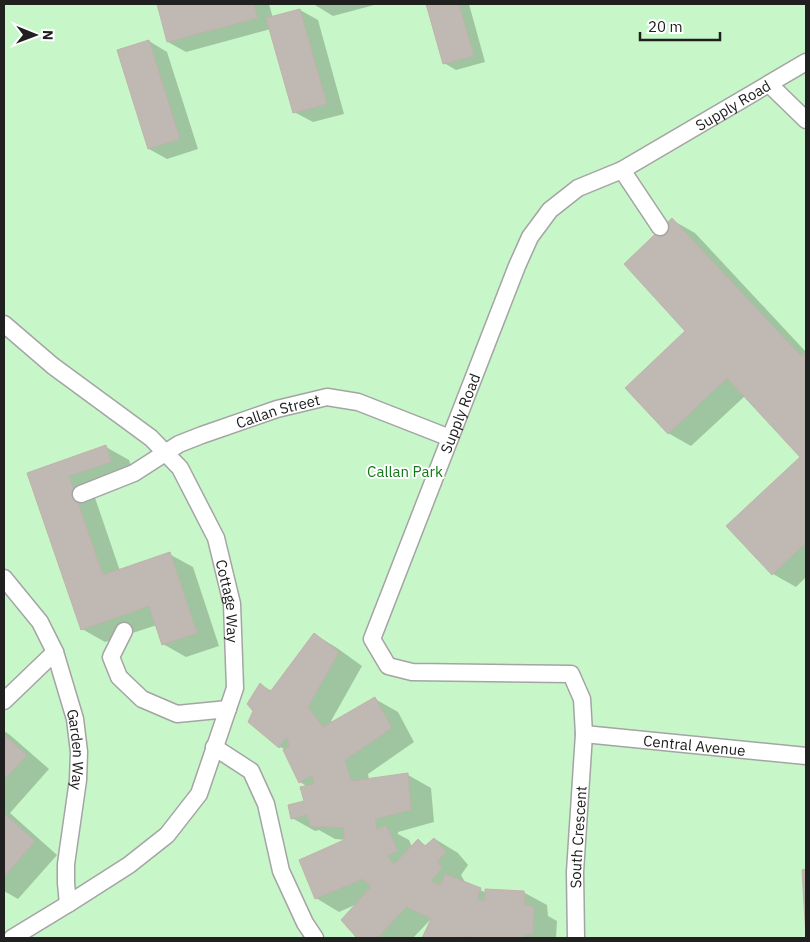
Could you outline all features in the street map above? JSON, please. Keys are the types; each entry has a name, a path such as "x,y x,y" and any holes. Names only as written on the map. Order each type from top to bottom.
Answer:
{"lane":[{"name":"Supply Road","path":"584,734 582,699 571,674 412,672 388,666 372,639 517,266 530,237 550,210 578,188 622,170 806,62"},
{"path":"769,84 806,120"},
{"path":"622,170 660,227"},
{"name":"Cottage Way","path":"4,324 53,366 151,438 180,468 216,538 232,604 235,688 199,794 167,835 129,865 68,904"},
{"name":"Callan Street","path":"81,494 134,473 179,444 277,409 327,397 358,402 450,438"},
{"name":"Garden Way","path":"4,578 40,622 55,652 75,719 79,752 78,780 66,864 68,904"},
{"path":"124,631 111,657 119,677 142,699 177,714 228,709"},
{"path":"4,701 55,652"},
{"name":"Central Avenue","path":"584,734 806,756"},
{"name":"South Crescent","path":"576,938 574,872 584,734"},
{"path":"214,747 251,771 266,804 281,871 305,923 315,938"},
{"path":"12,938 68,904"}],"green space":[{"name":"Callan Park","path":"4,4 806,4 806,938 4,938"}],"building":[{"path":"157,4 254,4 258,18 167,42"},
{"path":"426,4 459,4 474,56 443,64"},
{"path":"300,9 327,104 293,113 266,18"},
{"path":"149,40 180,139 148,149 117,50"},
{"path":"672,218 801,356 806,350 806,543 772,575 726,526 800,457 727,378 668,434 625,388 685,331 624,264"},
{"path":"106,445 111,462 69,476 103,575 170,552 197,633 162,645 149,606 81,630 27,473"},
{"path":"314,633 339,652 308,707 323,727 375,697 392,728 345,760 351,781 408,773 411,810 375,819 377,830 386,825 398,851 387,856 394,864 418,839 425,846 434,838 446,852 438,861 442,868 431,881 441,885 445,874 481,888 477,899 485,901 485,889 524,891 525,905 534,906 533,934 524,935 524,938 468,938 464,936 463,938 422,938 431,919 407,907 377,938 357,938 341,920 371,887 363,879 315,899 299,860 344,840 344,828 310,826 307,815 291,819 288,805 304,801 300,787 314,784 312,775 299,783 283,750 290,746 286,737 279,748 248,722 253,711 247,704 260,683 270,692"},
{"path":"4,735 27,755 4,780"},
{"path":"4,813 35,841 4,877"},
{"path":"806,869 806,938 802,870"}]}
